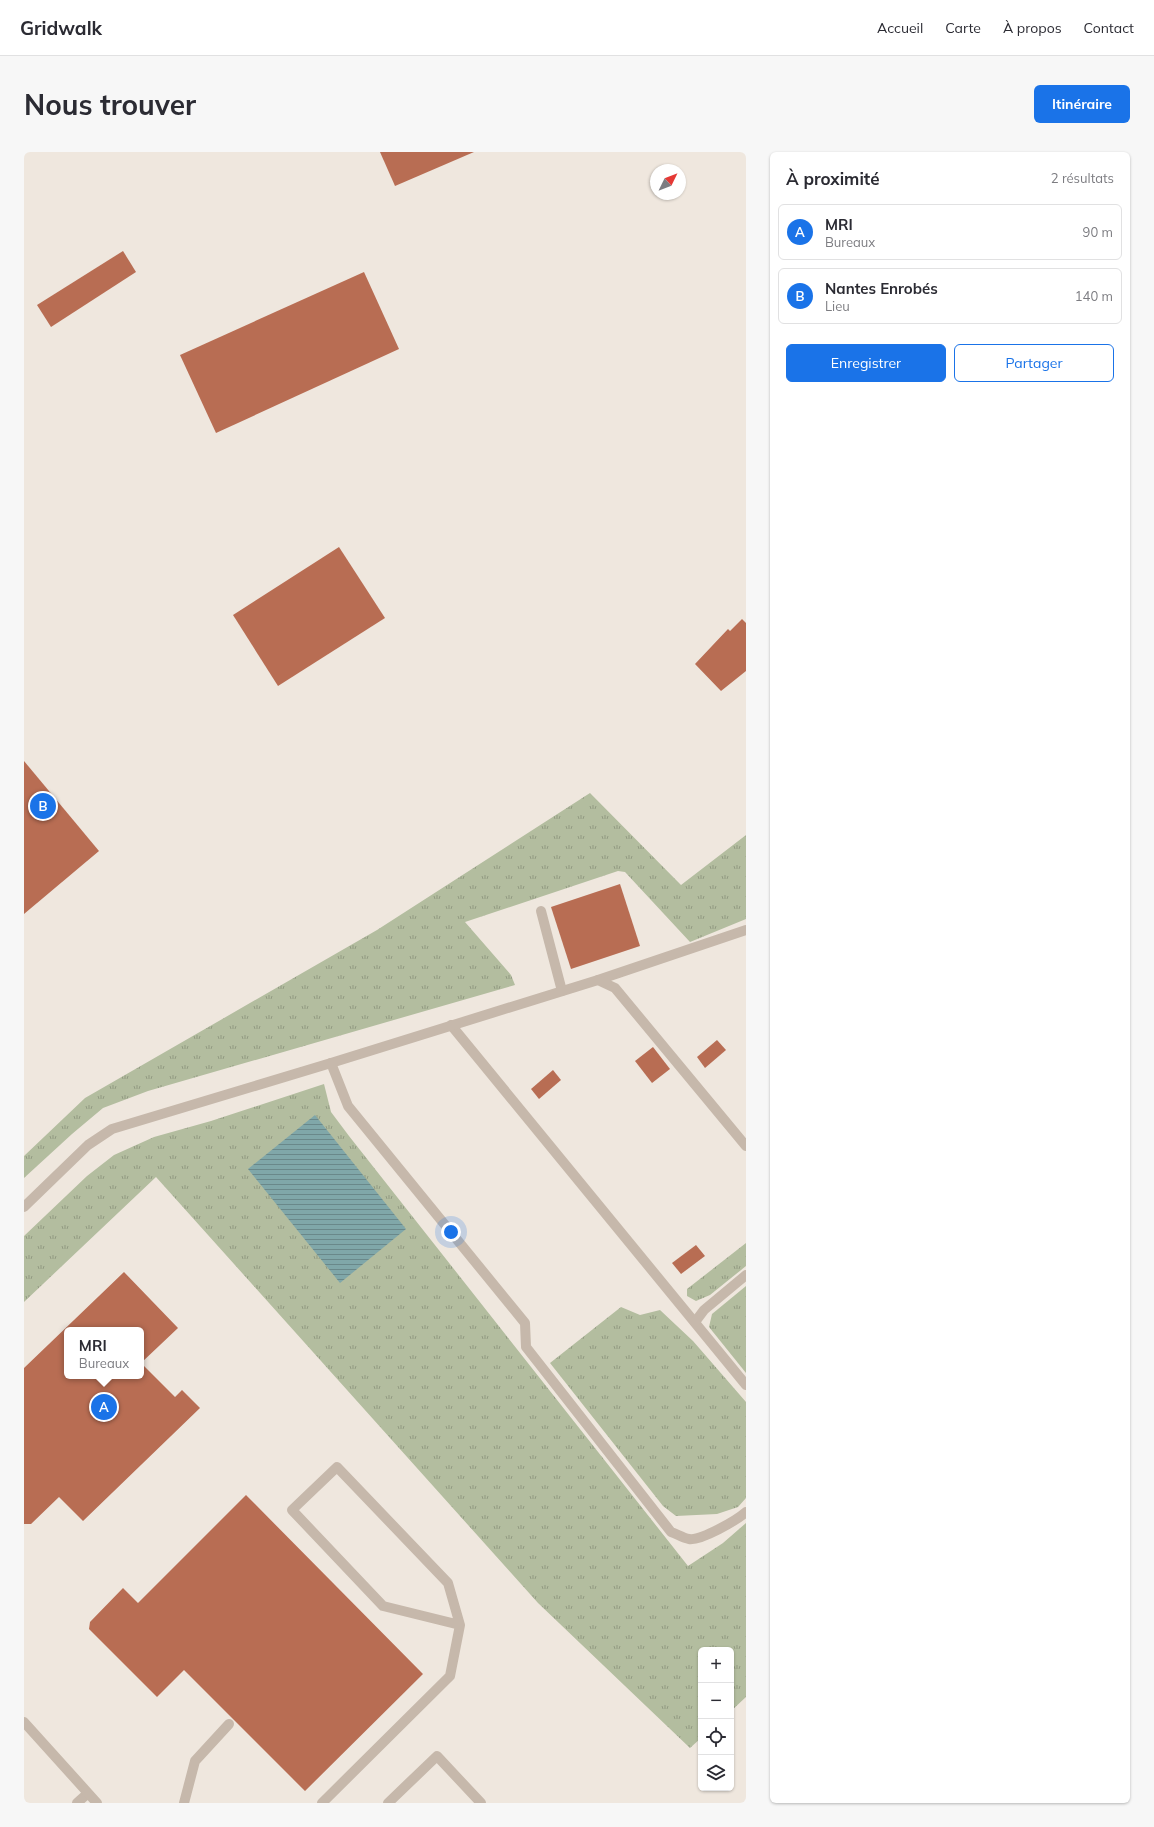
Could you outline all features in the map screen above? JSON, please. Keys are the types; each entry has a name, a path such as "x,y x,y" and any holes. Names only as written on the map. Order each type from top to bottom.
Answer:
{"street":[{"path":"541,911 562,991"},
{"path":"24,1208 88,1146 112,1129 598,980 746,930"},
{"path":"598,980 615,988 746,1146"},
{"path":"451,1025 746,1385"},
{"path":"331,1063 348,1106 525,1323 526,1347 671,1532 690,1539 712,1533 739,1519 746,1512"},
{"path":"695,1322 704,1310 746,1275"},
{"path":"322,1803 450,1676 460,1625 448,1583 337,1467 292,1510 383,1606 460,1625"},
{"path":"24,1722 96,1803"},
{"path":"184,1803 195,1760 229,1724"},
{"path":"388,1803 437,1756 481,1803"},
{"path":"77,1803 87,1794"}],"green space":[{"path":"590,793 681,885 746,835 746,919 690,942 625,872 618,871 465,922 511,975 515,985 148,1091 103,1108 24,1178 24,1156 85,1098 377,930"},
{"path":"324,1084 331,1112 349,1136 688,1566 723,1543 746,1523 746,1697 734,1708 734,1647 698,1647 698,1741 690,1748 538,1603 156,1177 24,1302 24,1236 87,1176 114,1155 154,1137 211,1121"},
{"path":"746,1243 746,1266 710,1295 696,1301 687,1296 687,1289"},
{"path":"746,1286 746,1373 709,1327 712,1314"},
{"path":"621,1307 640,1315 660,1310 693,1341 746,1402 746,1498 738,1507 717,1514 676,1516 663,1506 550,1363"}],"water":[{"path":"315,1115 406,1229 340,1283 248,1169"}],"building":[{"path":"380,152 474,152 395,186"},
{"path":"123,251 136,272 51,327 37,305"},
{"path":"364,272 399,349 216,433 180,355"},
{"path":"339,547 385,618 278,686 233,615"},
{"path":"742,619 746,623 746,671 721,691 695,664 728,629 730,631"},
{"path":"24,761 99,851 24,914"},
{"path":"620,884 640,946 571,969 551,907"},
{"path":"717,1040 726,1050 705,1068 697,1057"},
{"path":"653,1047 670,1069 652,1083 635,1061"},
{"path":"553,1070 561,1080 539,1099 531,1089"},
{"path":"696,1245 705,1256 681,1274 672,1263"},
{"path":"124,1272 178,1328 144,1360 144,1327 67,1327"},
{"path":"64,1330 64,1379 144,1379 144,1366 175,1397 182,1390 200,1408 83,1521 59,1497 31,1524 24,1524 24,1368"},
{"path":"246,1495 423,1674 305,1791 184,1670 157,1697 89,1629 90,1622 123,1588 138,1603"}],"place":[{"name":"Nantes Enrobés","path":"43,806"},
{"name":"MRI","path":"104,1407"}]}
